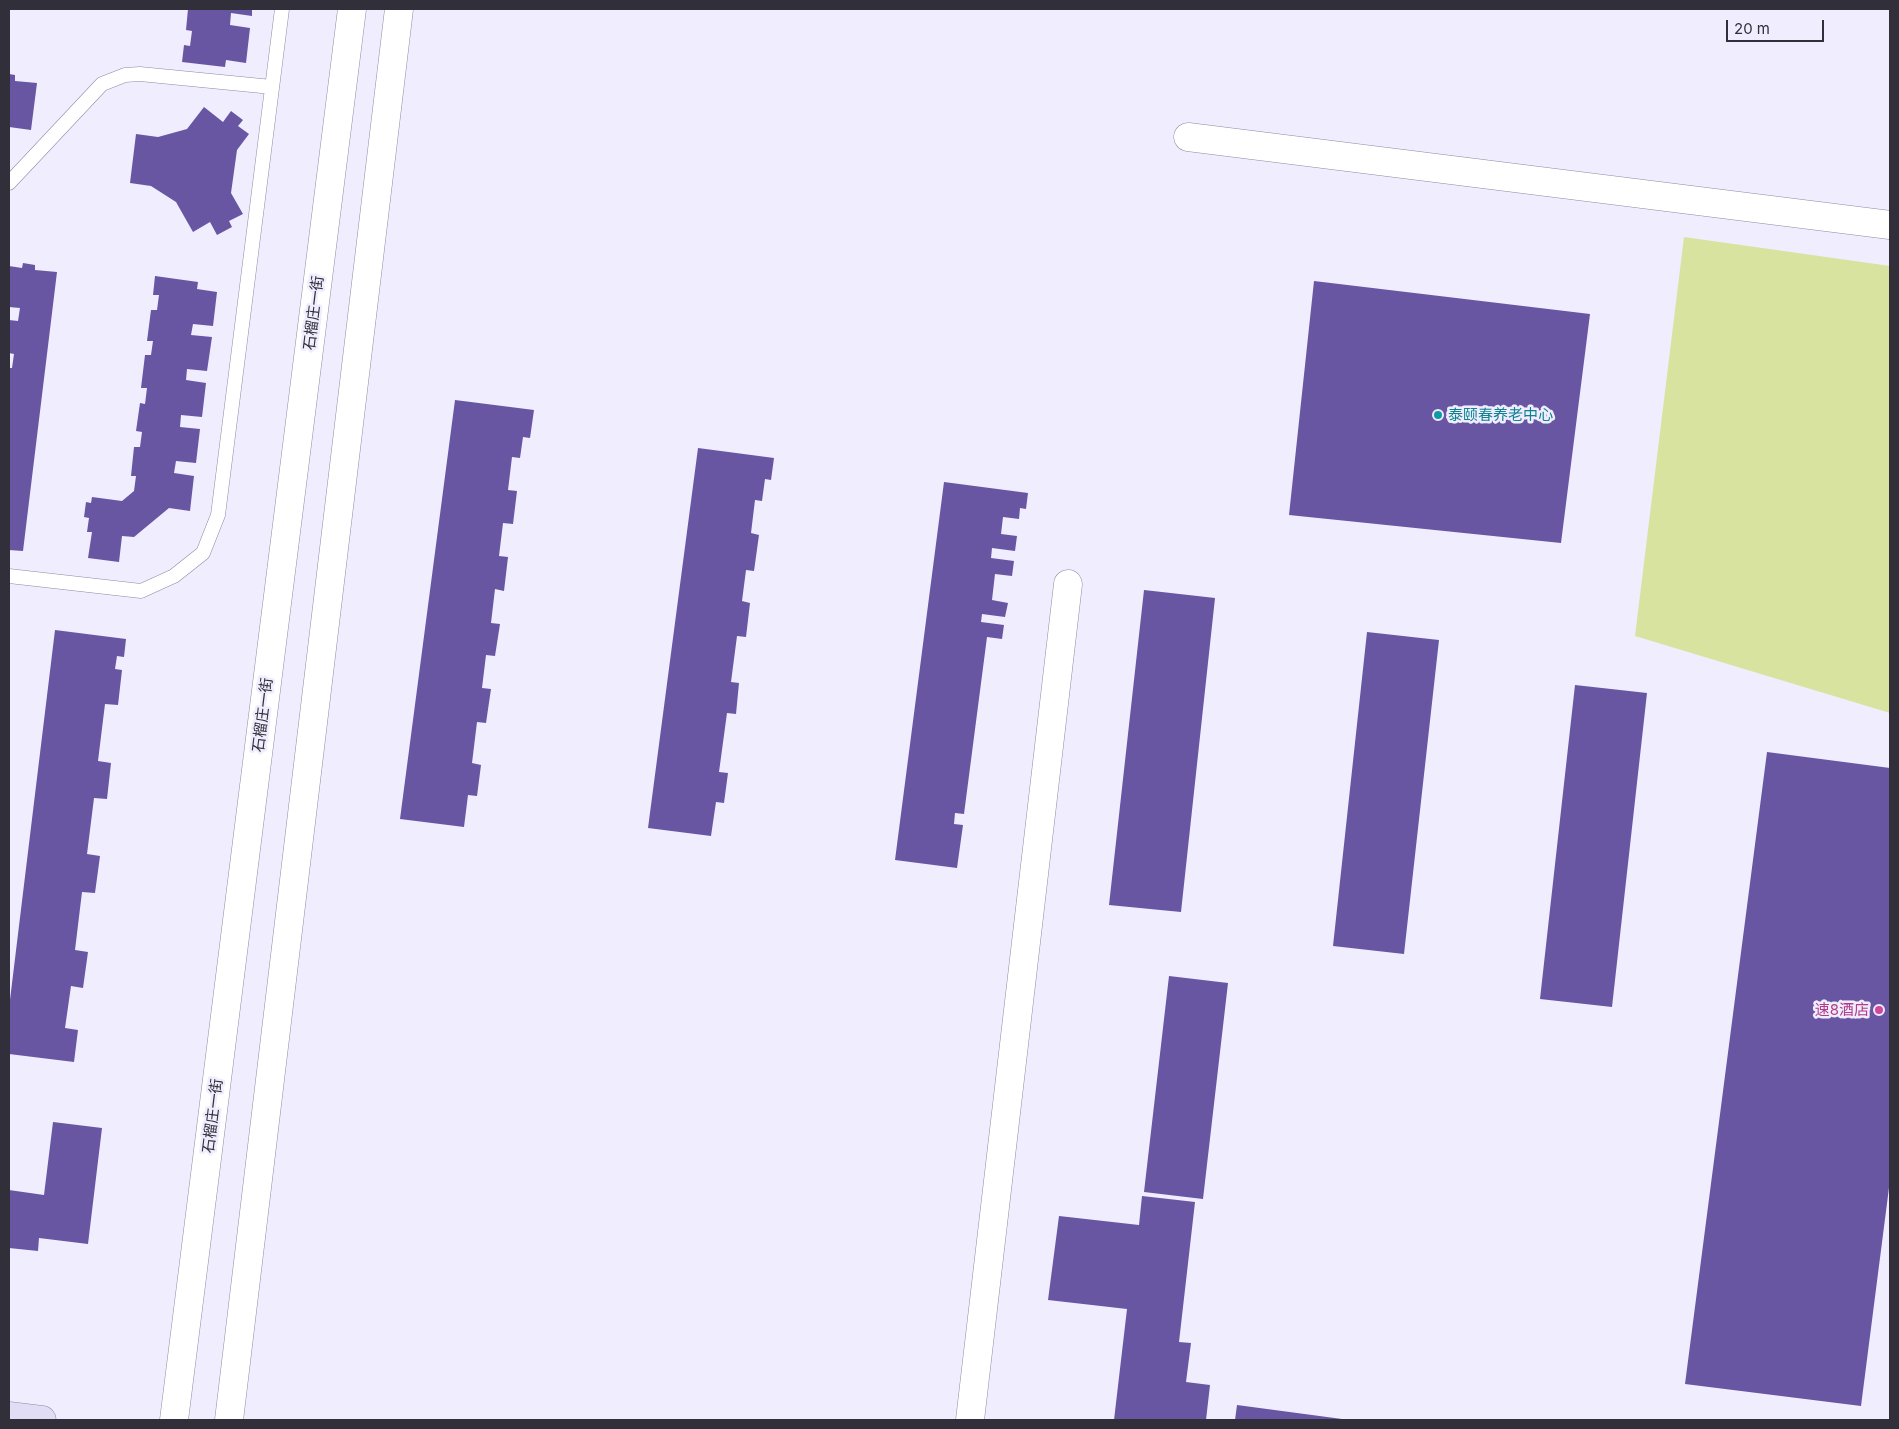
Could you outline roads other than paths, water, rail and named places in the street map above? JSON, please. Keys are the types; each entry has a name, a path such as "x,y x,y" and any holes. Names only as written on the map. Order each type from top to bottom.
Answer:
{"main road":[{"path":"9,1416 42,1420"}],"street":[{"name":"石榴庄一街","path":"174,1420 352,9"},
{"path":"229,1420 399,9"},
{"path":"1188,137 1890,225"},
{"path":"970,1420 1068,584"}],"lane":[{"path":"9,576 141,591 174,576 203,553 218,515 282,9"},
{"path":"9,183 102,84 125,75 140,74 272,88"}],"place":[{"name":"泰颐春养老中心","path":"1438,415"},
{"name":"速8酒店","path":"1879,1010"}]}
